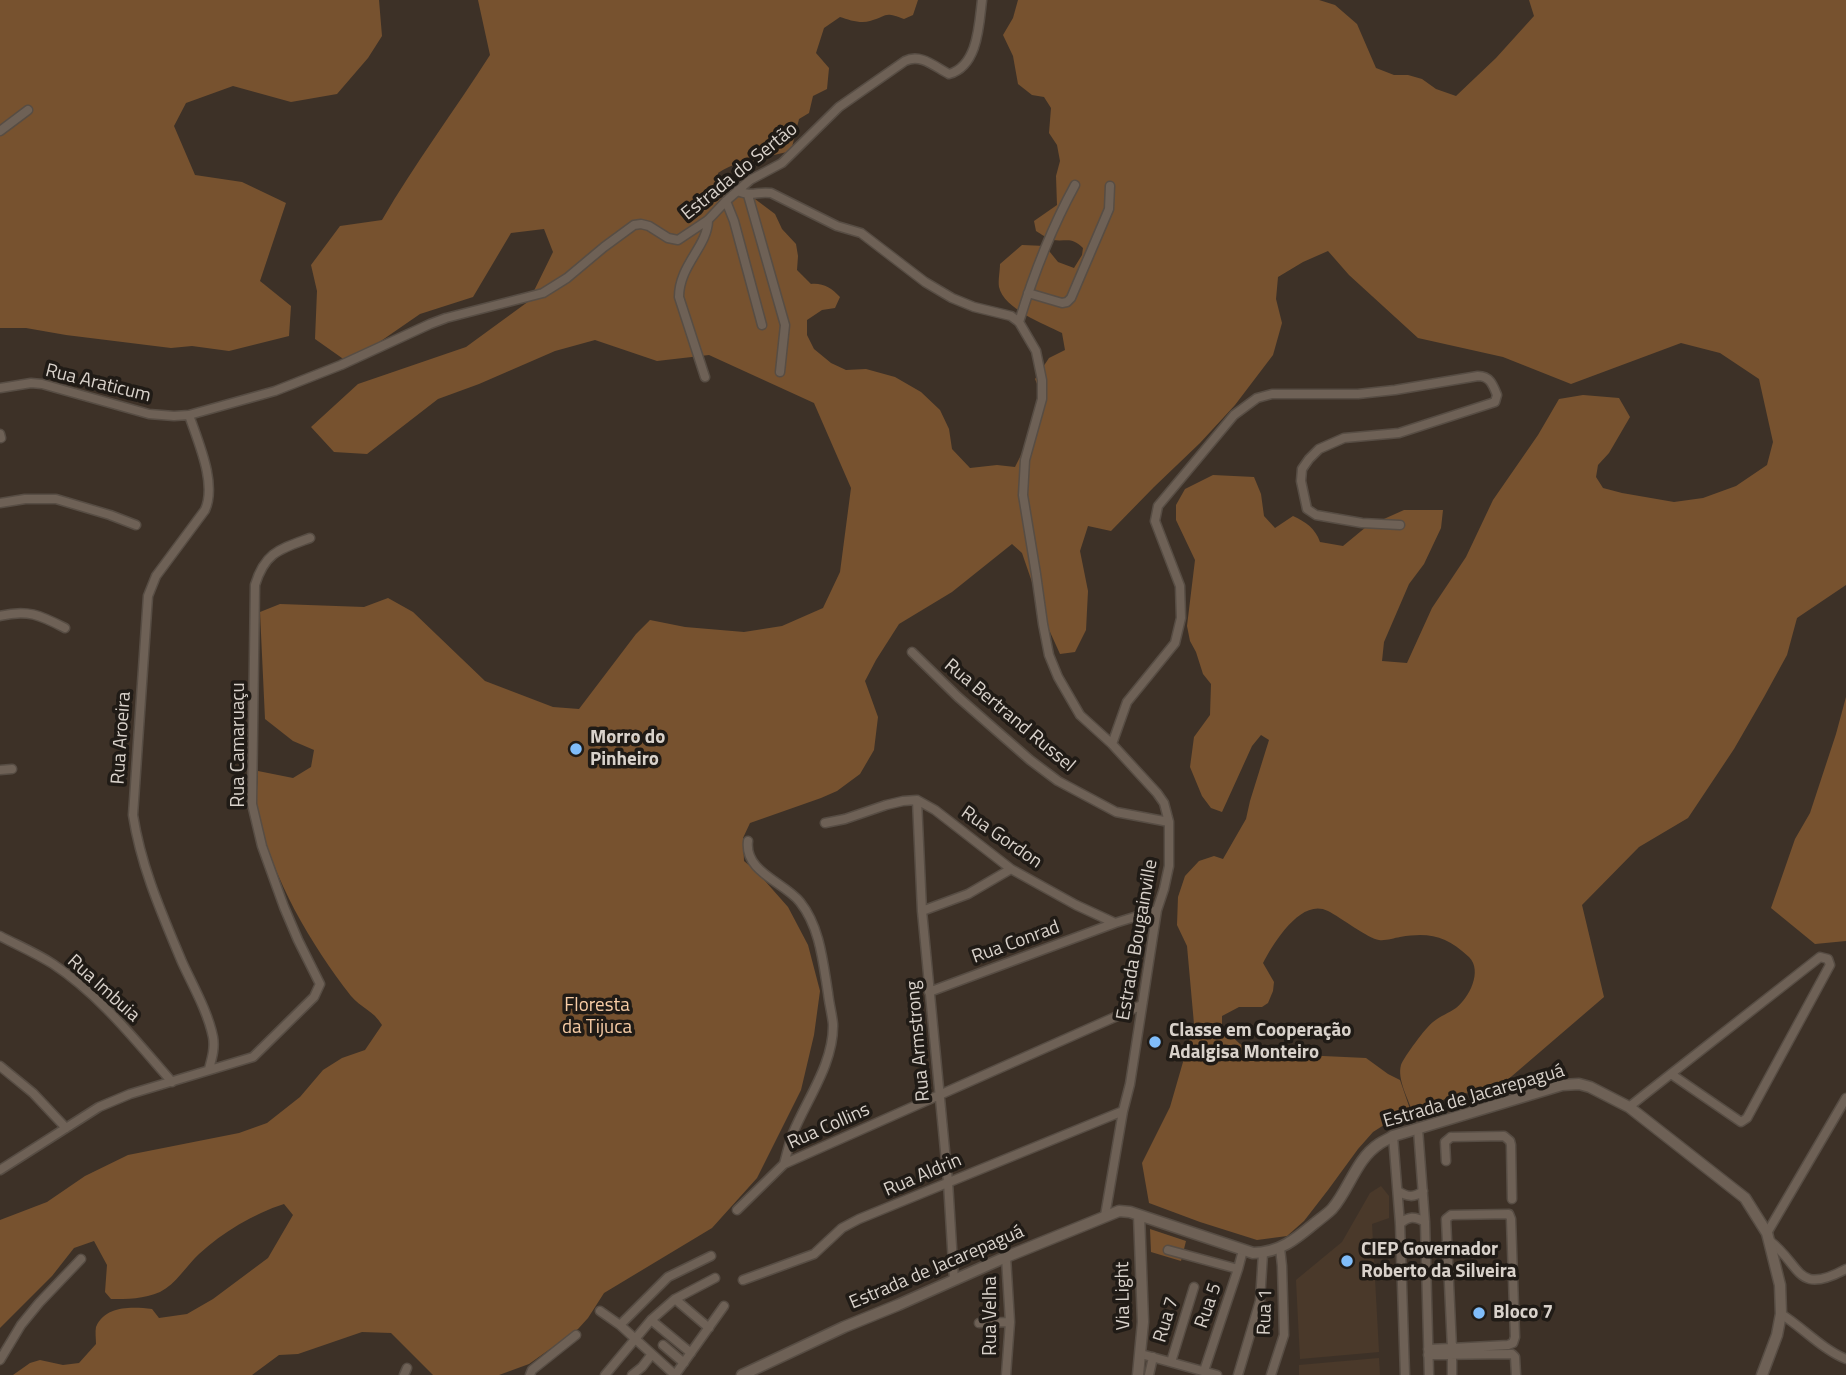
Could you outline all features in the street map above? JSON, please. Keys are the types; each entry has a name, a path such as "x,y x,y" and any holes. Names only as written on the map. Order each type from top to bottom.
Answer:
{"street":[{"name":"Estrada do Sertão","path":"189,415 286,387 341,366 446,318 543,293 567,278 634,225 649,226 667,238 678,240 708,220 750,180 782,163 839,107 905,61 918,58 949,74 961,69 972,53 982,0"},
{"path":"0,131 28,110"},
{"path":"737,191 748,195 771,193 837,226 861,233 925,282 952,298 974,307 1011,316 1019,322 1028,293 1075,185"},
{"path":"1028,293 1062,303 1071,298 1109,209 1110,186"},
{"path":"748,195 785,325 780,372"},
{"path":"726,201 734,221 762,325"},
{"path":"705,377 679,297 679,289 685,270 707,231 708,220"},
{"name":"Estrada Bougainville","path":"1019,322 1036,351 1042,380 1042,399 1025,460 1023,495 1049,655 1080,715 1112,744 1157,793 1164,803 1170,822 1169,866 1157,910 1130,1084 1105,1216"},
{"path":"1112,744 1126,702 1175,643 1181,618 1180,586 1155,521 1158,506 1234,415 1257,398 1272,394 1358,394 1484,376 1490,380 1497,395 1494,402 1399,433 1344,438 1319,449 1309,458 1302,470 1301,481 1307,509 1315,515 1362,523 1401,525"},
{"name":"Rua Araticum","path":"0,388 42,384 149,414 189,415"},
{"name":"Rua Aroeira","path":"189,415 207,472 209,502 156,576 148,596 133,815 145,872 213,1035 215,1050 209,1069"},
{"path":"0,503 25,499 56,499 136,525"},
{"name":"Rua Camaruaçu","path":"209,1069 253,1057 314,997 320,984 284,907 262,846 253,804 255,585 259,572 278,549 310,538"},
{"path":"0,616 22,612 43,617 65,628"},
{"name":"Rua Bertrand Russel","path":"912,652 967,705 1058,782 1116,811 1170,822"},
{"path":"0,770 12,769"},
{"path":"825,823 886,805 917,800"},
{"name":"Rua Gordon","path":"917,800 935,810 1011,869 1115,923"},
{"name":"Rua Armstrong","path":"917,800 922,911 948,1182 954,1280"},
{"name":"Rua Collins","path":"748,841 750,859 765,875 790,891 811,918 818,936 832,1023 830,1051 792,1135 785,1164"},
{"path":"922,911 968,894 1011,869"},
{"path":"1115,923 1157,910"},
{"name":"Rua Conrad","path":"929,992 1115,923"},
{"name":"Rua Imbuia","path":"0,936 52,964 88,991 117,1019 172,1082"},
{"path":"1629,1107 1671,1074 1820,957 1828,959 1830,965 1747,1118 1741,1122 1671,1074"},
{"name":"Rua Collins","path":"785,1164 1142,1005"},
{"path":"0,1066 33,1093 66,1128"},
{"path":"0,1170 99,1107 130,1094 209,1069"},
{"name":"Estrada de Jacarepaguá","path":"742,1375 844,1327 1006,1257 1105,1216 1124,1211 1243,1250 1263,1253 1280,1248 1332,1209 1370,1152 1393,1136 1562,1085 1579,1084 1629,1107 1745,1198 1769,1237 1780,1285 1781,1314 1777,1335 1762,1375"},
{"path":"1846,1098 1769,1237 1799,1274 1807,1279 1817,1280 1846,1269"},
{"name":"Rua Aldrin","path":"743,1280 814,1254 842,1228 1123,1111"},
{"path":"1445,1120 1451,1137"},
{"path":"1418,1129 1425,1222 1429,1375"},
{"path":"1393,1136 1400,1224 1405,1375"},
{"path":"1446,1161 1446,1139 1504,1136 1509,1139 1511,1145 1512,1199"},
{"path":"737,1210 785,1164"},
{"path":"1398,1191 1415,1196 1423,1191"},
{"path":"1428,1352 1452,1351 1508,1345 1515,1340 1509,1214 1451,1215 1446,1219 1452,1351 1452,1375"},
{"name":"Via Light","path":"1138,1375 1143,1322 1139,1215"},
{"path":"1400,1224 1413,1217 1425,1222"},
{"name":"Rua 1","path":"1271,1375 1283,1335 1280,1248"},
{"path":"1168,1250 1238,1269"},
{"name":"Rua 5","path":"1204,1371 1243,1250"},
{"path":"1238,1375 1260,1301 1263,1253"},
{"path":"620,1325 668,1276 711,1256"},
{"name":"Rua Velha","path":"1006,1257 1010,1322 1007,1375"},
{"path":"0,1360 21,1325 81,1259"},
{"path":"606,1375 650,1320 675,1299 715,1278"},
{"name":"Rua 7","path":"1171,1362 1194,1287"},
{"path":"675,1299 709,1328"},
{"path":"600,1311 635,1338 670,1373 684,1363 724,1306"},
{"path":"1781,1314 1846,1359"},
{"path":"650,1320 691,1353"},
{"path":"979,1323 1010,1322"},
{"path":"530,1375 532,1370 576,1335"},
{"path":"663,1345 684,1363"},
{"path":"1452,1351 1512,1354 1516,1359 1516,1375"},
{"path":"632,1375 652,1354"},
{"path":"1141,1354 1171,1362 1187,1371 1204,1371 1217,1375"},
{"path":"1149,1375 1153,1357"},
{"path":"755,1375 762,1365"}],"shaded area":[{"name":"CIEP Governador Roberto da Silveira","path":"1381,1186 1389,1196 1389,1218 1372,1224 1379,1352 1300,1359 1296,1280 1342,1242 1370,1193"},
{"path":"1379,1358 1380,1375 1299,1375 1299,1365"}],"green space":[{"path":"0,0 379,0 382,36 368,58 337,94 291,102 233,86 186,103 174,126 195,175 242,182 286,203 260,281 291,306 289,336 229,351 192,346 171,348 26,328 0,328"},
{"name":"Floresta da Tijuca","path":"478,0 918,0 913,15 904,19 886,15 863,22 840,17 824,28 816,53 829,68 827,89 813,96 809,113 799,119 791,151 774,155 763,152 718,173 720,186 732,193 747,193 775,214 782,229 796,244 797,270 811,284 827,287 840,297 835,308 822,310 807,320 807,335 814,349 831,363 846,370 866,369 895,377 921,392 940,410 949,429 952,449 970,468 997,465 1015,467 1034,429 1042,396 1035,379 1049,358 1065,350 1062,333 1016,309 1002,295 999,287 1000,264 1022,245 1045,246 1058,262 1074,268 1083,248 1072,241 1047,238 1036,231 1034,221 1057,205 1056,176 1060,161 1057,145 1049,133 1051,108 1044,97 1032,95 1018,84 1013,56 1003,35 1013,18 1018,0 1319,0 1335,5 1357,24 1376,68 1394,75 1422,79 1436,89 1456,96 1496,58 1534,16 1529,0 1846,0 1846,585 1797,618 1787,655 1734,749 1688,818 1639,847 1582,905 1604,997 1498,1088 1482,1094 1462,1093 1412,1111 1402,1082 1401,1065 1430,1025 1456,1008 1470,991 1475,969 1473,963 1453,944 1437,937 1420,935 1379,940 1328,911 1318,908 1308,911 1289,925 1263,963 1274,982 1268,1003 1262,1007 1239,1007 1222,1016 1222,1027 1240,1044 1258,1053 1366,1058 1400,1080 1411,1112 1398,1116 1373,1132 1304,1221 1287,1236 1257,1240 1149,1203 1142,1163 1170,1107 1194,1024 1187,946 1177,925 1178,897 1185,876 1199,861 1214,856 1223,859 1246,819 1269,740 1261,735 1252,746 1222,812 1211,808 1202,796 1190,767 1194,737 1210,715 1211,684 1203,674 1187,626 1195,560 1176,520 1176,505 1185,489 1213,475 1254,477 1261,494 1264,516 1275,528 1293,516 1310,526 1320,542 1343,546 1366,527 1404,510 1443,510 1441,528 1424,564 1409,584 1384,642 1382,661 1407,663 1432,608 1466,557 1493,500 1538,435 1559,399 1583,395 1619,398 1630,417 1609,453 1598,465 1596,477 1603,488 1622,493 1674,502 1703,498 1736,486 1767,465 1773,442 1759,379 1720,353 1681,343 1571,384 1503,357 1418,338 1349,275 1328,251 1278,277 1276,299 1282,323 1273,355 1235,405 1111,531 1088,526 1080,551 1088,591 1086,630 1075,652 1060,654 1046,623 1022,553 1012,544 952,592 899,624 865,681 878,717 874,750 860,774 837,791 750,823 743,838 744,861 788,907 808,945 820,991 814,1035 801,1090 757,1178 712,1228 604,1293 578,1329 529,1364 499,1375 433,1375 391,1333 362,1332 298,1354 279,1355 252,1375 13,1375 30,1363 40,1360 63,1365 79,1363 96,1344 96,1327 100,1320 113,1311 128,1308 152,1309 159,1318 187,1314 213,1299 268,1258 293,1215 284,1204 250,1218 208,1246 166,1289 129,1299 111,1299 105,1292 107,1265 94,1241 74,1248 52,1276 0,1328 0,1220 47,1202 85,1176 128,1155 239,1133 267,1123 300,1097 323,1070 342,1058 365,1050 382,1025 351,996 321,954 283,887 265,839 257,809 258,771 293,778 311,767 314,750 293,741 265,719 260,612 280,604 364,607 388,598 413,612 485,681 553,707 579,709 636,634 650,620 685,627 744,632 782,626 823,608 840,572 851,488 814,403 709,355 657,361 595,340 555,351 438,399 367,454 334,452 311,427 358,384 466,347 529,301 553,252 544,229 511,233 473,297 420,314 349,363 315,339 317,291 311,265 340,226 382,220 490,55"},
{"path":"1846,697 1846,941 1815,944 1771,908 1795,839 1810,813"},
{"path":"1150,1229 1186,1241 1181,1261 1151,1252"}],"place":[{"name":"Morro do Pinheiro","path":"576,749"},
{"name":"Classe em Cooperação Adalgisa Monteiro","path":"1155,1042"},
{"name":"CIEP Governador Roberto da Silveira","path":"1347,1261"},
{"name":"Bloco 7","path":"1479,1313"}]}
